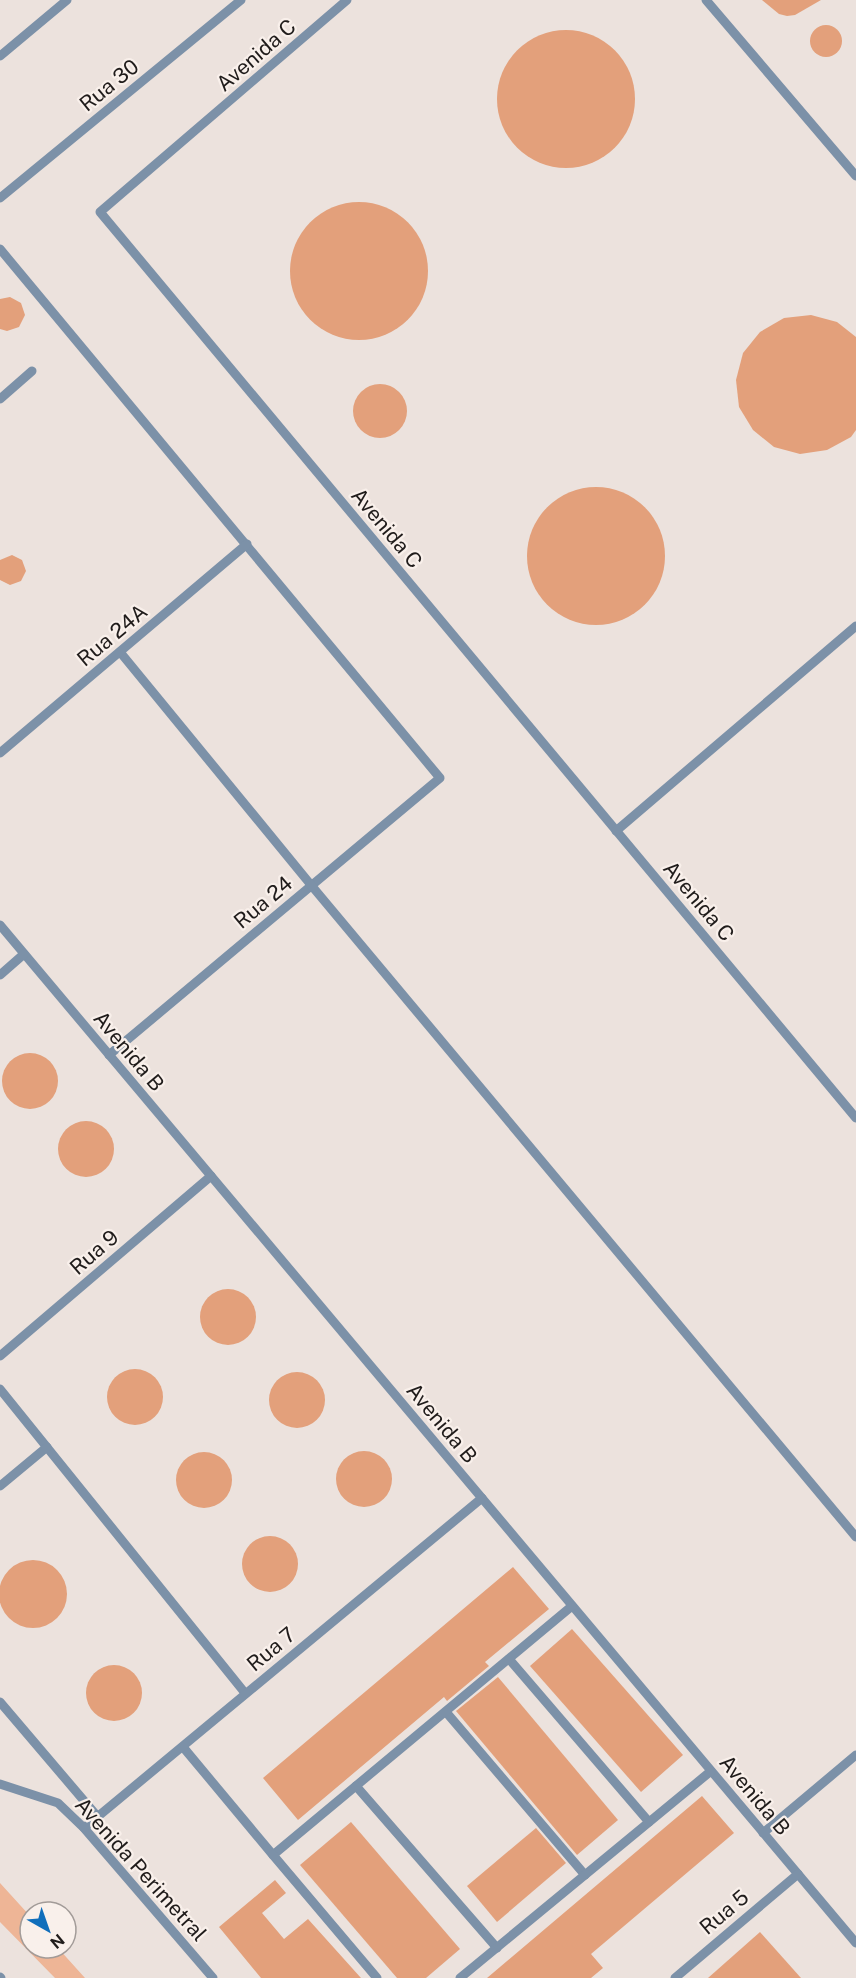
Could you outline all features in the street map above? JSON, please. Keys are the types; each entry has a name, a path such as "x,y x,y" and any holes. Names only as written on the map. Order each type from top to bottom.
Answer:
{"lane":[{"path":"0,56 66,0"},
{"name":"Rua 30","path":"0,198 241,0"},
{"name":"Avenida C","path":"347,0 100,212 856,1118"},
{"path":"706,0 856,176"},
{"path":"0,249 247,544"},
{"path":"0,399 32,371"},
{"name":"Rua 24A","path":"0,753 247,544"},
{"name":"Rua 24","path":"109,1055 440,777 247,544"},
{"path":"616,831 856,626"},
{"path":"120,652 311,885 856,1537"},
{"name":"Avenida B","path":"0,925 856,1943"},
{"path":"0,975 24,954"},
{"name":"Rua 9","path":"0,1356 211,1176"},
{"path":"0,1389 245,1693"},
{"path":"0,1486 47,1448"},
{"name":"Rua 7","path":"84,1828 482,1498"},
{"path":"273,1856 572,1606"},
{"path":"509,1659 649,1822"},
{"path":"0,1702 97,1816"},
{"path":"446,1712 585,1875"},
{"path":"183,1747 377,1978"},
{"path":"763,1833 856,1755"},
{"path":"460,1978 711,1771"},
{"name":"Avenida Perimetral","path":"0,1784 58,1803 84,1828 213,1978"},
{"path":"356,1786 496,1948"},
{"name":"Rua 5","path":"675,1978 798,1874"}],"shaded area":[{"path":"0,1883 18,1903 18,1940 0,1922"},
{"path":"37,1960 69,1960 85,1978 55,1978"}],"building":[{"path":"762,0 821,0 795,15 787,16 779,14"},
{"path":"826,25 837,30 842,41 837,52 826,57 815,52 810,41 815,30"},
{"path":"566,30 592,35 615,50 630,73 635,99 630,125 615,148 592,163 566,168 540,163 517,148 502,125 497,99 502,73 517,50 540,35"},
{"path":"359,202 385,207 408,222 423,245 428,271 423,297 408,320 385,335 359,340 333,335 310,320 295,297 290,271 295,245 310,222 333,207"},
{"path":"10,297 21,303 25,315 19,327 7,331 0,329 0,299"},
{"path":"811,315 837,322 856,337 856,430 851,437 827,450 800,454 774,447 753,430 739,407 736,380 743,353 760,332 784,318"},
{"path":"380,384 390,386 399,392 405,401 407,411 405,421 399,430 390,436 380,438 370,436 361,430 355,421 353,411 355,401 361,392 370,386"},
{"path":"596,487 622,492 645,507 660,530 665,556 660,582 645,605 622,620 596,625 570,620 547,605 532,582 527,556 532,530 547,507 570,492"},
{"path":"12,555 22,560 26,571 21,581 10,585 0,580 0,560"},
{"path":"24,1053 36,1053 46,1057 54,1065 58,1081 54,1097 46,1105 36,1109 24,1109 14,1105 6,1097 2,1087 2,1075 6,1065 14,1057"},
{"path":"80,1121 92,1121 106,1129 114,1143 112,1160 106,1169 92,1177 80,1177 63,1165 58,1155 58,1143 70,1126"},
{"path":"222,1289 234,1289 244,1293 252,1301 256,1317 252,1333 244,1341 234,1345 222,1345 212,1341 204,1333 200,1323 200,1311 204,1301 212,1293"},
{"path":"129,1369 141,1369 151,1373 159,1381 163,1397 159,1413 151,1421 141,1425 129,1425 119,1421 111,1413 107,1403 107,1391 111,1381 119,1373"},
{"path":"291,1372 303,1372 313,1376 321,1384 325,1400 321,1416 313,1424 303,1428 291,1428 281,1424 273,1416 269,1406 269,1394 273,1384 281,1376"},
{"path":"358,1451 370,1451 380,1455 388,1463 392,1479 388,1495 380,1503 370,1507 358,1507 348,1503 340,1495 336,1485 336,1473 340,1463 348,1455"},
{"path":"198,1452 210,1452 220,1456 228,1464 232,1480 228,1496 220,1504 210,1508 198,1508 188,1504 180,1496 176,1486 176,1474 180,1464 188,1456"},
{"path":"264,1536 276,1536 286,1540 294,1548 298,1564 294,1580 286,1588 276,1592 264,1592 254,1588 246,1580 242,1570 242,1558 246,1548 254,1540"},
{"path":"26,1560 40,1560 52,1565 62,1575 67,1594 62,1613 52,1623 40,1628 26,1628 14,1623 4,1613 -1,1601 -1,1587 4,1575 14,1565"},
{"path":"513,1567 549,1609 485,1662 489,1666 447,1701 444,1697 298,1820 263,1778"},
{"path":"572,1629 683,1755 641,1792 530,1666"},
{"path":"108,1665 120,1665 134,1673 142,1687 140,1704 134,1713 120,1721 108,1721 91,1709 86,1699 86,1687 98,1670"},
{"path":"498,1677 618,1820 577,1855 456,1711"},
{"path":"702,1796 734,1833 591,1954 603,1968 591,1978 487,1978"},
{"path":"351,1822 460,1949 426,1978 397,1978 300,1865"},
{"path":"536,1828 566,1863 497,1922 467,1886"},
{"path":"275,1880 286,1893 262,1913 284,1939 308,1919 361,1978 261,1978 219,1927"},
{"path":"760,1932 801,1978 708,1978"}]}
